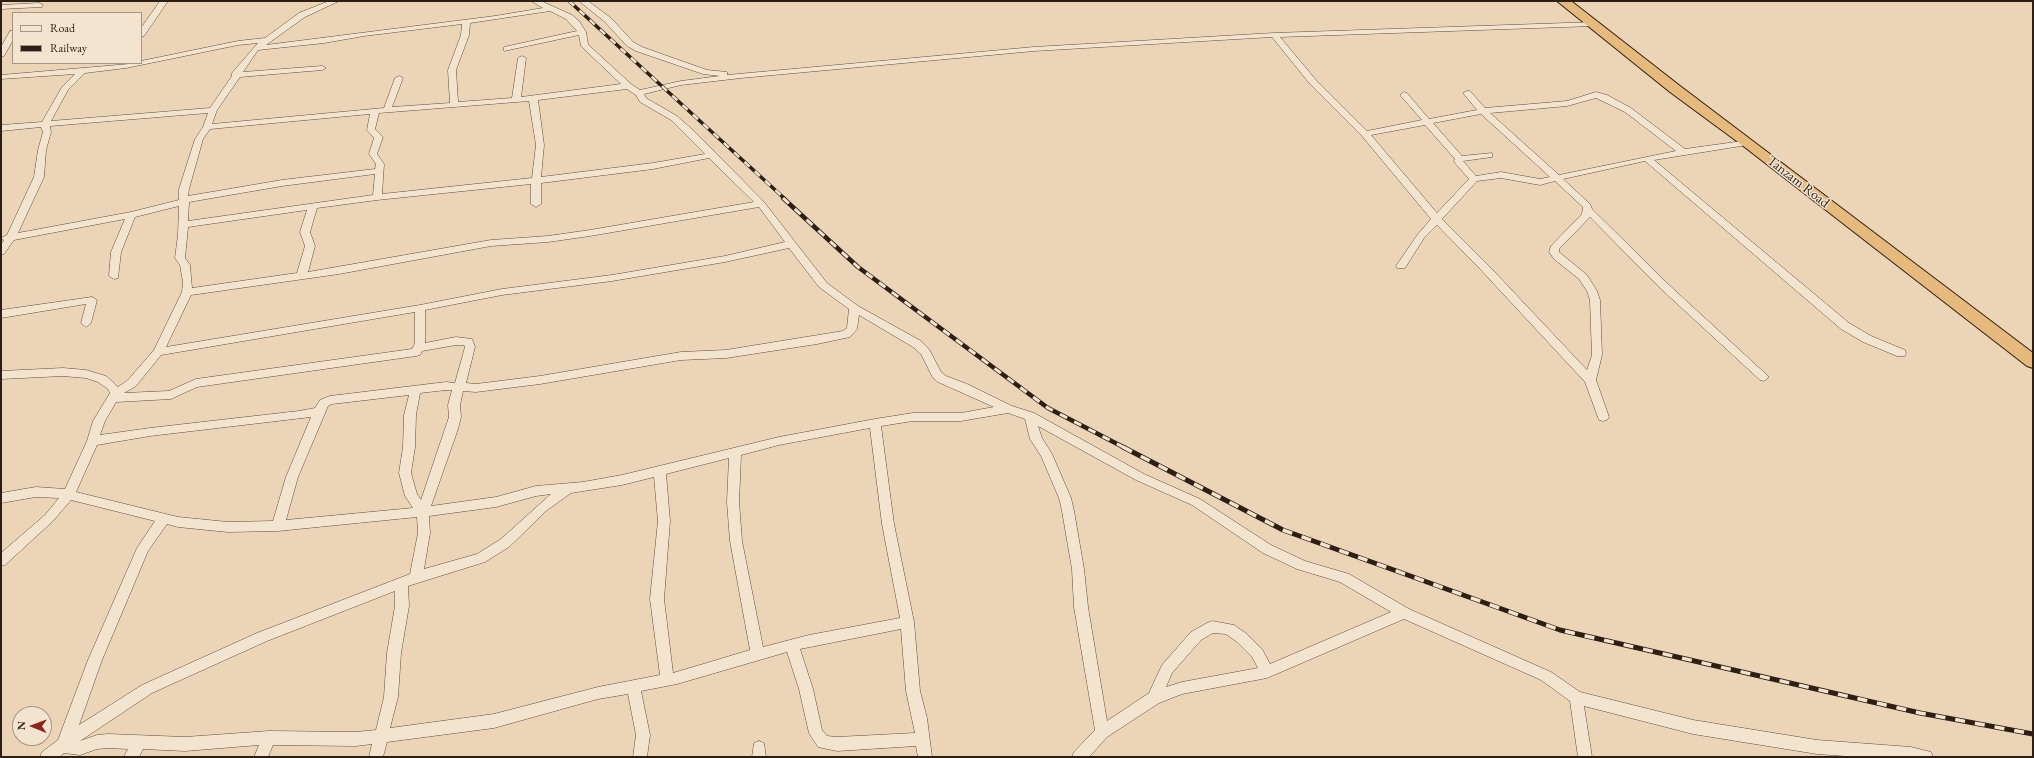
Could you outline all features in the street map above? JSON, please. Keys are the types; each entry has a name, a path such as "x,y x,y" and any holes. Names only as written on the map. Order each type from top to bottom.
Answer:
{"highway":[{"name":"Tanzam Road","path":"1563,1 1675,89 1747,142 2033,362"}],"street":[{"path":"142,33 164,1"},
{"path":"1,561 39,529 68,495 93,441 99,421 115,396 132,383 158,352 186,292 188,277 185,265 180,258 184,189 192,158 199,139 207,127 213,110 256,48 302,15 335,1"},
{"path":"536,1 576,22 582,32 584,44 628,86 639,93 643,100 674,118 761,204 823,285 854,308 918,344 925,352 937,375 942,379 963,387 1008,409 1030,416 1140,477 1196,502 1267,549 1302,565 1344,578 1404,613 1546,676 1576,698 1693,727 1748,737 1817,748 1912,754 1926,757"},
{"path":"583,1 608,20 630,44 639,49 706,72 741,76"},
{"path":"1,7 40,3"},
{"path":"33,12 40,3"},
{"path":"256,48 324,41 364,34 550,9"},
{"path":"454,104 452,70 465,35 466,21"},
{"path":"639,93 681,83 741,76 1034,49 1274,35 1593,24"},
{"path":"507,49 582,32"},
{"path":"1,38 12,35"},
{"path":"1,54 12,35"},
{"path":"1274,35 1313,82 1365,134 1437,220 1485,268 1590,380 1603,417"},
{"path":"142,63 232,44 266,40"},
{"path":"516,100 522,58"},
{"path":"1,77 83,72 109,65 128,64"},
{"path":"236,75 322,68"},
{"path":"1,252 11,237 39,177 42,150 47,132 45,124 65,89 83,72"},
{"path":"387,110 399,78"},
{"path":"207,127 454,104 516,100 628,86"},
{"path":"1466,93 1483,112 1587,206 1588,210 1664,286 1764,377"},
{"path":"1404,95 1460,159"},
{"path":"1365,134 1483,112 1567,103 1596,95 1604,97 1628,110 1684,153"},
{"path":"533,97 540,145 536,180 536,204"},
{"path":"1,128 213,110"},
{"path":"375,111 371,130 379,137 373,154 380,164 377,197"},
{"path":"1401,266 1421,236 1474,179 1501,175 1536,182 1647,158 1747,142"},
{"path":"1460,159 1485,154 1489,155"},
{"path":"182,225 377,197 653,166 711,155"},
{"path":"1647,158 1845,326 1867,339 1901,353"},
{"path":"1460,159 1458,163 1474,179"},
{"path":"1,239 131,215 184,201 282,183 380,171"},
{"path":"186,292 346,270 490,243 516,240 548,239 590,233 761,204"},
{"path":"302,275 310,246 305,232 313,207"},
{"path":"1588,210 1587,215 1554,248 1554,252 1557,258 1583,277 1592,291 1595,300 1597,354 1590,380"},
{"path":"114,276 116,252 131,215"},
{"path":"158,352 420,308 502,292 612,278 724,259 791,244"},
{"path":"1,314 92,300 86,323"},
{"path":"419,348 420,308"},
{"path":"278,526 290,482 319,411 324,403 330,400 446,386 476,388 540,380 681,356 726,354 817,340 846,334 852,329 854,308"},
{"path":"115,396 171,395 196,383 291,368 338,364 416,352 419,348 456,341 468,342 470,347 454,405 455,417 452,429 424,512 424,533 416,577"},
{"path":"1,375 35,375 63,372 86,374 102,378 112,386 115,396"},
{"path":"415,390 410,415 409,447 405,473 411,496 424,512"},
{"path":"1,498 36,492 61,492 178,522 200,525 278,526 424,512 496,502 536,491 567,489 622,480 779,441 875,423 913,417 961,417 1008,409"},
{"path":"93,441 150,432 299,415 319,411"},
{"path":"1030,416 1036,439 1046,454 1065,498 1068,511 1078,569 1081,607 1102,732"},
{"path":"875,423 888,524 907,622 913,691 923,739 925,757"},
{"path":"735,453 733,502 736,541 758,654"},
{"path":"660,471 664,521 657,599 667,680"},
{"path":"47,757 91,724 147,689 262,636 416,577 481,558 505,543 542,508 567,489"},
{"path":"64,744 95,660 143,548 164,518"},
{"path":"376,757 391,697 394,653 402,606 401,584"},
{"path":"1079,757 1102,732 1154,698 1182,688 1267,672 1404,613"},
{"path":"64,744 72,748 80,748 97,742 185,744 269,738 356,739 494,721 598,693 667,680 731,664 758,654 907,622"},
{"path":"1154,698 1167,669 1196,636 1212,627 1229,629 1242,638 1257,653 1267,672"},
{"path":"792,646 806,688 816,733 823,742 837,744 923,739"},
{"path":"633,686 643,735 640,757"},
{"path":"1576,698 1585,757"},
{"path":"261,757 269,738"},
{"path":"131,757 139,742"}],"railway":[{"path":"569,1 785,199"},
{"path":"783,198 858,267 1048,408 1125,448"},
{"path":"1123,447 1283,530 1560,630 1920,713 2033,734"}]}
